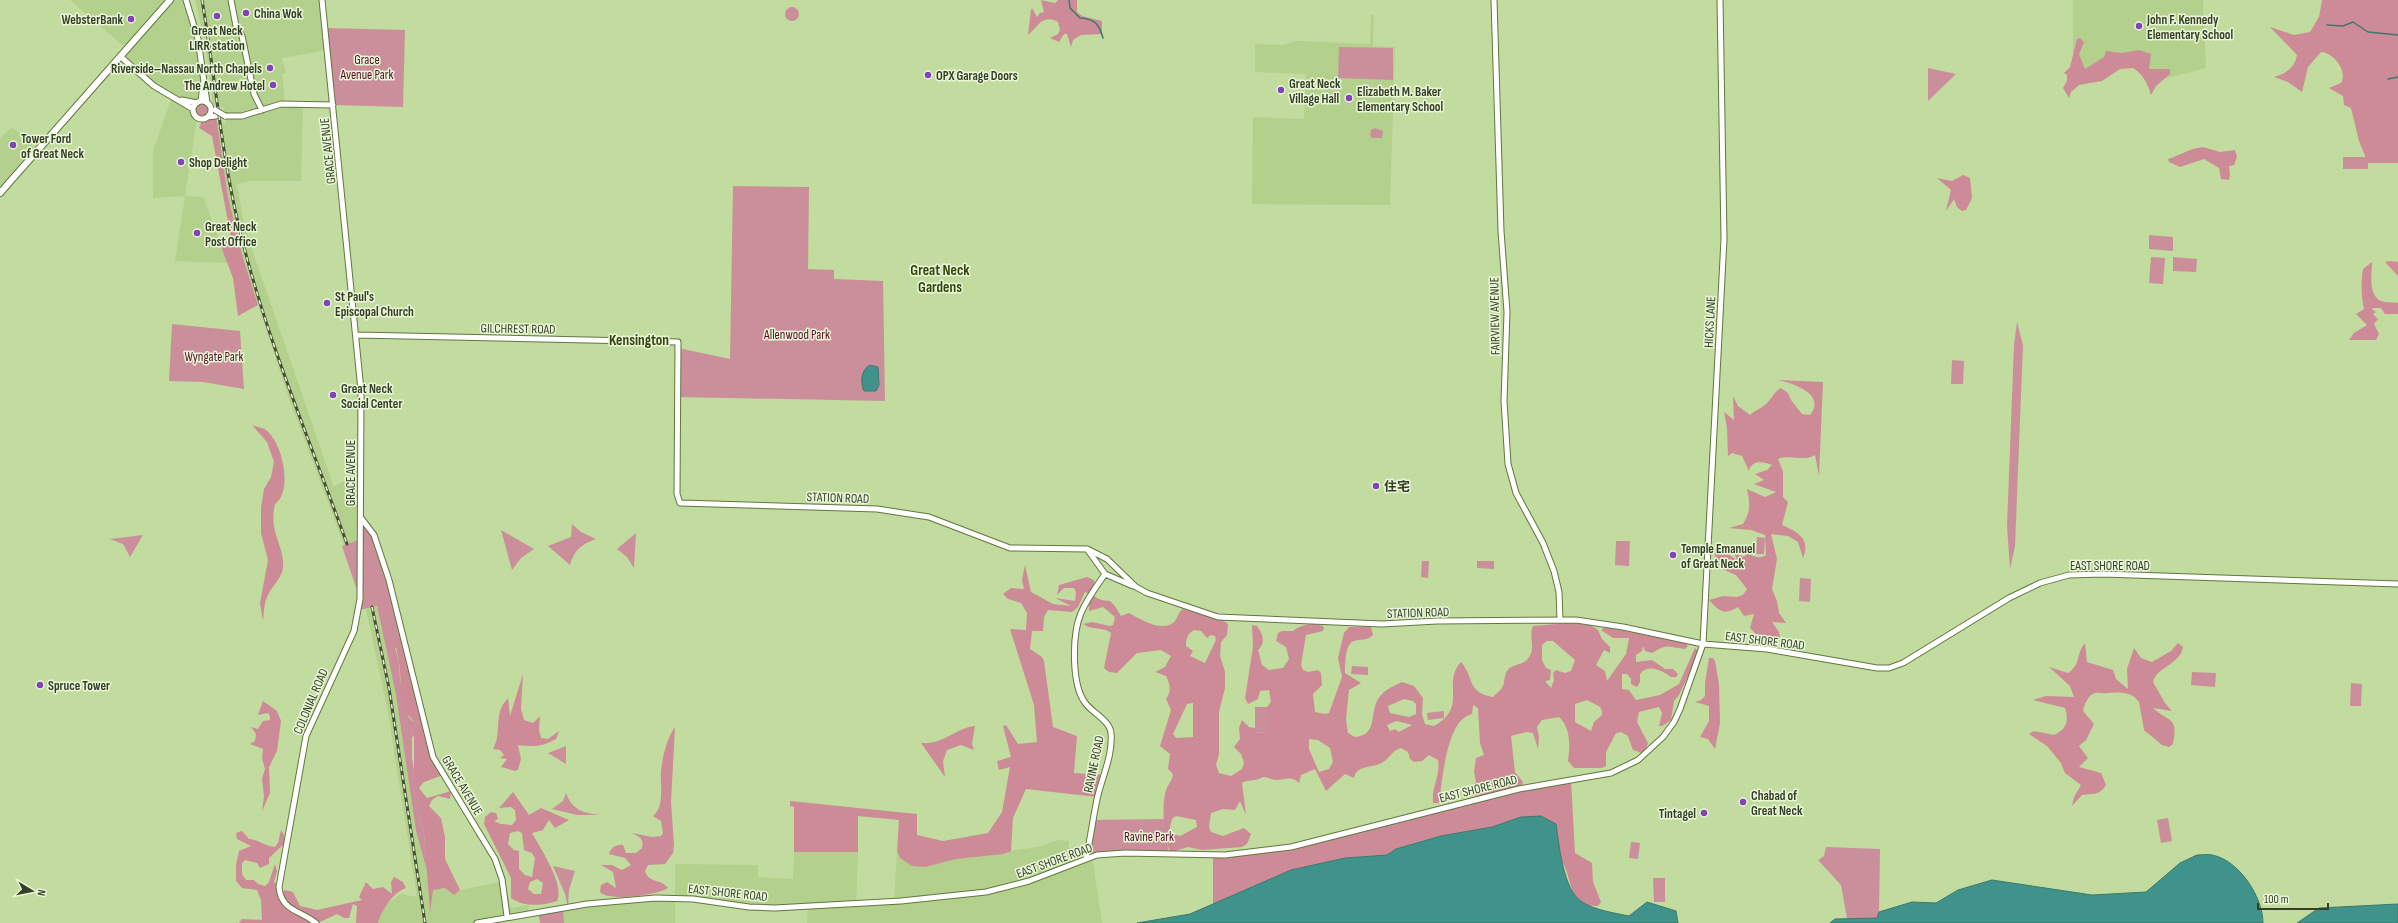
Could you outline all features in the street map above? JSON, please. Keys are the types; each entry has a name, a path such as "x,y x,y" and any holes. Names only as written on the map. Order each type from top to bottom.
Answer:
{"main road":[{"path":"0,193 170,0"}],"street":[{"path":"186,0 198,39 210,112 207,116"},
{"path":"231,0 236,26 242,36 254,94 262,110"},
{"name":"GRACE AVENUE","path":"322,0 357,335 361,390 361,518 374,536 389,580 433,757 495,859 502,879 507,916"},
{"name":"FAIRVIEW AVENUE","path":"1494,0 1501,231 1507,312 1504,401 1508,464 1516,493 1543,543 1554,571 1559,592 1560,620"},
{"name":"HICKS LANE","path":"1703,644 1724,239 1720,0"},
{"path":"121,57 154,86 193,109 197,117 215,113"},
{"path":"193,109 199,102 203,75"},
{"path":"179,100 199,102 208,105 215,113 225,116 242,116 281,104 333,105"},
{"name":"GILCHREST ROAD","path":"357,335 678,342"},
{"name":"STATION ROAD","path":"678,342 677,494 680,503 877,509 929,517 1010,548 1087,549 1107,559 1136,587"},
{"name":"COLONIAL ROAD","path":"316,923 287,907 282,900 279,887 306,736 358,618 361,518"},
{"path":"1087,549 1105,574"},
{"name":"STATION ROAD","path":"1105,574 1148,593 1220,618 1380,624 1560,620 1622,627 1703,644"},
{"name":"RAVINE ROAD","path":"1086,858 1096,802 1108,761 1111,733 1108,725 1086,704 1080,696 1076,683 1075,662 1080,615 1105,574"},
{"name":"EAST SHORE ROAD","path":"477,923 507,916 587,904 655,898 686,898 765,908 917,899 1007,888 1086,858 1125,852 1201,855 1269,851 1316,841 1519,789 1611,773 1638,760 1652,749 1669,730 1680,709 1703,644 1767,648 1851,665 1884,668 1903,663 2034,586 2069,575 2103,574 2398,584"}],"shaded area":[{"path":"70,0 186,0 190,12 203,75 201,101 180,100 193,109 197,118 185,196 153,198 153,151 172,97 121,57 127,49"},
{"path":"195,0 322,0 328,50 282,58 286,73 282,74 285,104 303,104 301,181 250,181 237,184 244,224 334,487 347,479 352,471 361,471 361,539 344,545 288,396 243,258 228,197 216,122 226,124 224,108 213,104 203,28 201,26"},
{"path":"1041,0 1055,3 1058,0 1077,0 1077,12 1082,16 1102,21 1102,34 1081,35 1073,40 1071,47 1067,34 1064,34 1059,42 1050,38 1058,34 1060,30 1058,22 1048,19 1041,22 1028,35 1032,8 1037,17 1040,13 1044,12"},
{"name":"John F. Kennedy Elementary School","path":"2073,0 2203,0 2206,68 2152,82 2143,62 2073,73"},
{"path":"2322,0 2398,0 2398,163 2368,163 2359,141 2351,108 2344,105 2343,96 2329,88 2341,83 2343,78 2341,68 2331,56 2321,52 2308,67 2302,92 2288,82 2274,77 2289,70 2294,64 2297,55 2270,27 2294,35 2310,32 2319,17"},
{"name":"Elizabeth M. Baker Elementary School","path":"1371,15 1374,15 1373,46 1395,47 1390,205 1252,204 1253,117 1304,119 1306,74 1255,72 1255,44 1282,45 1297,41 1370,44"},
{"path":"2080,38 2084,42 2079,54 2085,69 2104,57 2106,51 2122,53 2139,50 2151,54 2149,69 2170,69 2170,74 2156,86 2151,95 2145,80 2137,70 2133,68 2120,69 2102,81 2079,85 2071,92 2069,98 2063,88 2067,81 2067,75 2064,73 2070,67 2077,39"},
{"path":"216,116 228,197 243,258 258,305 238,316 233,278 219,241 231,238 212,136 199,128 203,118"},
{"path":"12,127 38,150 0,193 0,138"},
{"path":"2203,147 2220,152 2235,150 2237,157 2234,165 2229,166 2229,180 2221,179 2219,168 2204,159 2180,167 2169,162 2168,159 2190,150"},
{"path":"1963,175 1970,178 1972,198 1966,210 1962,211 1957,207 1954,199 1946,211 1951,190 1937,178 1952,181"},
{"path":"185,196 203,197 228,263 175,261"},
{"path":"2372,262 2371,282 2373,292 2381,301 2398,303 2398,314 2385,314 2381,308 2373,308 2372,309 2376,312 2373,314 2378,319 2374,324 2379,334 2376,340 2349,340 2354,333 2367,325 2356,314 2364,309 2362,299 2363,269"},
{"path":"2385,262 2398,262 2398,276"},
{"path":"1778,380 1823,382 1819,476 1815,455 1806,458 1787,457 1778,459 1783,471 1783,497 1788,502 1782,525 1793,530 1802,537 1805,551 1803,558 1798,542 1788,536 1771,534 1777,559 1772,589 1777,601 1779,613 1786,623 1772,622 1779,632 1780,638 1769,642 1757,640 1765,636 1756,634 1750,628 1754,614 1744,616 1738,607 1725,612 1716,607 1709,600 1723,596 1737,597 1743,595 1747,589 1736,575 1717,567 1714,548 1719,548 1737,560 1734,553 1744,557 1747,553 1757,557 1766,555 1765,535 1751,530 1729,528 1743,524 1746,519 1749,507 1747,489 1765,497 1776,492 1754,484 1764,480 1755,474 1767,470 1772,465 1758,462 1750,467 1749,471 1742,456 1732,453 1728,456 1727,428 1724,412 1734,420 1733,396 1738,406 1750,415 1766,404 1781,388 1788,393 1791,400 1802,414 1810,415 1814,408 1814,401 1811,395 1806,391"},
{"path":"252,425 266,430 272,436 281,456 285,478 284,489 280,498 275,504 273,514 275,531 282,552 283,568 281,575 267,597 263,621 260,603 268,560 261,533 261,508 264,489 271,477 274,462 267,442"},
{"path":"1025,565 1031,592 1053,604 1071,606 1055,598 1075,601 1076,592 1074,588 1064,588 1057,595 1059,585 1087,577 1094,580 1094,596 1111,602 1121,616 1129,613 1151,624 1163,626 1174,622 1183,609 1224,621 1228,624 1227,635 1221,642 1220,656 1225,672 1225,688 1219,712 1219,754 1216,765 1219,773 1231,776 1242,769 1244,763 1241,754 1234,747 1240,739 1239,728 1242,720 1249,727 1255,728 1256,733 1267,732 1267,707 1271,702 1269,690 1260,691 1258,699 1248,704 1245,698 1253,647 1252,625 1257,626 1261,632 1263,641 1258,650 1262,665 1269,670 1283,668 1289,659 1286,647 1276,641 1278,633 1282,631 1293,631 1308,624 1316,624 1324,627 1323,631 1306,635 1301,665 1303,670 1308,672 1318,670 1321,673 1322,685 1313,694 1315,712 1325,714 1329,713 1342,677 1338,658 1344,633 1349,627 1371,627 1373,635 1365,639 1352,642 1348,648 1346,656 1345,673 1361,683 1349,690 1346,719 1348,733 1355,737 1367,733 1370,729 1377,701 1382,694 1388,689 1402,682 1414,686 1423,698 1422,714 1425,724 1434,726 1450,711 1453,703 1453,678 1461,662 1475,688 1484,695 1493,697 1503,686 1505,674 1509,668 1523,662 1529,657 1532,650 1531,633 1533,626 1569,623 1590,625 1598,630 1602,639 1610,647 1610,653 1604,650 1596,665 1605,671 1607,681 1626,654 1629,638 1613,638 1601,630 1605,627 1685,643 1688,646 1685,649 1665,647 1652,653 1645,651 1643,646 1642,651 1636,655 1636,662 1652,660 1665,669 1673,669 1678,674 1676,677 1671,677 1656,669 1647,669 1640,674 1640,682 1637,687 1631,684 1631,679 1627,674 1622,674 1622,689 1629,690 1636,700 1660,695 1679,684 1695,648 1697,650 1697,657 1679,695 1674,701 1671,720 1662,726 1659,726 1662,713 1659,707 1639,712 1637,722 1648,743 1645,751 1642,753 1633,750 1628,736 1621,732 1616,733 1606,752 1606,766 1602,768 1574,768 1568,761 1569,738 1563,721 1559,717 1542,720 1537,727 1539,737 1538,749 1533,733 1526,732 1511,736 1515,772 1523,782 1522,786 1489,794 1467,797 1464,792 1476,782 1474,771 1476,758 1484,755 1480,743 1478,708 1473,705 1472,714 1465,717 1458,725 1449,745 1443,770 1439,803 1433,803 1433,792 1439,766 1438,760 1429,755 1422,761 1414,762 1410,759 1408,752 1401,748 1395,751 1382,763 1361,769 1354,778 1345,774 1326,791 1315,769 1301,775 1299,783 1294,779 1288,778 1273,780 1267,777 1244,782 1242,783 1246,815 1240,801 1235,810 1223,809 1211,813 1209,827 1211,832 1223,836 1244,828 1251,834 1247,844 1242,847 1202,850 1188,847 1171,852 1166,839 1164,802 1165,794 1173,774 1168,769 1170,754 1160,746 1171,710 1166,699 1170,688 1166,676 1155,672 1165,667 1171,656 1161,650 1137,653 1117,673 1109,672 1104,668 1111,633 1083,624 1092,622 1110,626 1113,625 1115,617 1103,607 1089,611 1089,594 1085,592 1078,607 1072,612 1048,610 1044,617 1043,631 1032,631 1030,649 1042,657 1044,661 1053,727 1077,736 1074,773 1103,775 1097,797 1026,789 1013,818 1011,851 1003,854 956,859 925,867 912,866 900,858 897,851 899,820 858,816 858,852 794,852 794,807 790,806 790,801 917,814 917,835 943,841 988,833 1002,812 1010,767 999,770 997,761 1011,757 1003,726 1006,725 1018,744 1037,742 1034,705 1010,629 1026,630 1027,613 1021,603 1008,599 1003,594 1011,588 1024,589 1022,580","holes":["1194,630 1201,631 1207,638 1211,635 1215,636 1216,640 1205,663 1190,656 1193,651 1186,646 1188,635","1547,641 1553,641 1575,660 1571,671 1565,673 1556,670 1553,673 1554,680 1551,688 1545,681 1550,680 1551,670 1546,668 1542,660 1542,645","1404,699 1413,701 1416,704 1416,714 1409,717 1390,713 1388,706","1587,700 1600,707 1602,715 1594,722 1591,731 1575,722 1575,704","1193,703 1193,737 1176,738 1173,734 1187,704","1397,721 1412,725 1399,732 1395,729 1390,731 1387,725","1309,739 1318,740 1330,748 1333,762 1329,769 1319,772 1309,749","1176,816 1196,820 1197,827 1180,836 1172,834 1169,831 1172,819"]},
{"path":"377,606 396,695 416,831 427,871 430,911 433,890 445,888 454,894 460,890 505,881 511,908 528,905 529,913 477,923 378,923 383,906 401,894 417,897 388,712 366,609"},
{"path":"397,636 402,638 428,739 443,775 424,782 419,788 427,798 451,791 450,799 438,796 432,800 429,806 441,818 445,837 445,859 460,890 454,895 445,888 433,890 430,913 424,834 414,775 414,730 421,722 414,721 409,716 403,702 396,646"},
{"path":"2085,643 2087,662 2113,670 2116,679 2128,689 2127,669 2134,648 2141,658 2152,662 2171,651 2178,643 2183,647 2178,658 2159,672 2153,682 2165,703 2172,711 2153,708 2169,719 2174,725 2175,729 2173,744 2169,747 2162,745 2144,730 2139,702 2133,696 2120,693 2096,693 2088,698 2083,711 2094,724 2086,740 2079,746 2088,758 2079,767 2101,773 2106,785 2101,791 2093,794 2082,795 2072,806 2074,797 2081,785 2065,773 2061,763 2047,746 2029,734 2034,731 2054,735 2062,730 2066,724 2067,717 2065,708 2033,700 2046,696 2074,697 2070,686 2049,667 2068,673 2077,663 2080,651"},
{"path":"1709,658 1713,658 1715,661 1719,684 1720,723 1715,749 1708,739 1700,737 1709,721 1709,706 1695,702 1701,700 1705,696 1705,683"},
{"path":"523,674 521,709 524,720 533,723 540,716 539,730 541,738 548,739 559,731 556,739 546,744 533,746 518,745 521,759 518,770 515,771 501,767 507,759 500,758 504,755 500,750 493,749 496,742 500,711 508,698 510,716"},
{"path":"263,701 277,711 281,721 277,751 269,767 270,793 262,811 264,796 262,779 265,769 262,758 263,749 250,744 255,741 256,734 251,727 258,729 263,721 270,720 268,713 258,715"},
{"path":"975,726 972,744 974,750 961,745 947,750 943,761 945,777 921,743 929,743 943,739 968,727"},
{"path":"675,727 671,802 674,845 673,853 665,864 648,865 645,871 649,877 662,883 668,888 644,895 613,897 605,895 600,892 601,885 607,882 616,888 613,872 601,865 612,865 622,870 631,865 625,858 609,854 612,848 618,845 623,845 626,853 636,853 642,848 642,840 632,833 652,837 661,836 663,833 661,821 653,816 657,812 661,801 662,761 667,742"},
{"path":"1571,780 1575,853 1592,863 1593,882 1601,902 1598,906 1588,905 1581,902 1572,890 1565,867 1557,854 1521,817 1492,827 1441,836 1396,849 1387,855 1345,858 1291,870 1213,904 1213,855 1266,851 1467,802"},
{"path":"513,792 529,815 541,808 569,820 555,828 549,820 543,830 532,833 555,876 559,894 557,901 533,905 521,903 511,898 511,878 484,824 485,817 491,812 496,813 498,819 494,821 501,824 512,825 516,820 515,810 511,807 499,808","holes":["518,831 522,833 524,850 532,853 535,858 532,877 525,875 519,869 519,851 514,850 508,844 510,833","537,879 543,883 541,894 534,894 528,889 530,882"]},
{"path":"281,830 284,835 284,844 269,858 269,864 260,868 257,863 245,860 242,863 242,874 246,880 254,880 258,884 265,886 269,882 275,864 277,871 274,882 278,886 281,900 316,923 239,923 242,919 262,920 261,900 257,890 242,888 236,881 236,865 239,851 251,846 237,839 236,833 242,831 249,839 275,847 278,843"},
{"path":"1058,840 1069,841 1069,865 1092,856 1102,923 807,923 808,907 776,908 675,898 675,864 758,865 758,877 793,879 794,852 858,852 856,903 894,901 897,851 971,856 1038,847"},
{"path":"394,877 403,882 406,888 401,890 388,902 378,923 356,923 357,906 353,904 349,918 344,918 337,914 320,922 293,907 284,897 284,890 293,892 300,906 317,910 362,900 359,897 366,882 373,889 383,887 392,894 391,882"},
{"path":"675,898 675,923 564,923 563,908"}],"green space":[{"path":"792,7 797,9 799,14 797,19 792,21 787,19 785,14 787,9"},
{"name":"Grace Avenue Park","path":"326,28 405,30 403,107 333,105"},
{"path":"1339,47 1393,48 1393,80 1338,78"},
{"path":"1928,68 1956,74 1928,101"},
{"path":"199,102 205,102 210,107 208,116 205,118 199,118 194,113 194,107"},
{"path":"1375,128 1383,131 1382,138 1372,138 1370,135 1371,130"},
{"path":"2343,157 2368,157 2368,169 2343,169"},
{"name":"Allenwood Park","path":"733,186 809,187 808,269 834,270 834,279 883,281 885,401 678,397 678,348 730,359"},
{"path":"2149,235 2173,237 2173,251 2149,249"},
{"path":"2151,257 2165,258 2163,284 2149,283"},
{"path":"2173,257 2197,259 2196,272 2173,271"},
{"path":"2017,322 2023,345 2015,546 2010,569 2007,526 2014,345"},
{"name":"Wyngate Park","path":"172,324 240,331 244,389 203,382 169,381"},
{"path":"1952,360 1964,361 1963,384 1951,384"},
{"path":"361,518 374,535 405,644 395,648 399,662 400,680 409,718 413,721 422,722 412,738 412,758 424,834 427,871 416,831 396,695 377,606 359,610 360,599 342,546 361,539"},
{"path":"572,524 581,532 596,539 586,543 576,551 570,565 548,546 571,537"},
{"path":"501,530 534,549 521,558 512,570"},
{"path":"636,533 634,568 627,557 617,549"},
{"path":"143,535 130,557 123,544 110,539"},
{"path":"1757,537 1765,538 1764,554 1756,554"},
{"path":"1616,541 1630,541 1629,566 1615,565"},
{"path":"1422,561 1429,561 1428,578 1421,577"},
{"path":"1477,561 1494,561 1494,569 1477,568"},
{"path":"1800,578 1811,579 1810,602 1799,601"},
{"path":"1352,666 1368,667 1368,675 1351,674"},
{"path":"2192,672 2216,673 2215,687 2191,685"},
{"path":"2351,683 2362,684 2361,706 2350,706"},
{"path":"1255,707 1267,707 1267,732 1255,733"},
{"path":"1444,711 1444,718 1428,720 1427,713"},
{"path":"566,746 566,764 548,753"},
{"path":"566,793 571,803 579,810 600,815 577,815 552,809 563,801"},
{"path":"2168,818 2172,841 2161,843 2157,820"},
{"name":"Ravine Park","path":"1164,819 1169,854 1125,853 1086,858 1092,820"},
{"path":"1631,842 1640,843 1638,859 1629,858"},
{"path":"1826,847 1880,849 1879,912 1877,918 1847,918 1841,885 1818,860 1824,856"},
{"path":"553,866 575,871 569,890 568,907 565,894"},
{"path":"1653,878 1665,878 1665,902 1654,902"},
{"path":"563,908 564,923 540,923 538,912"}],"water":[{"path":"870,365 878,367 879,385 876,391 864,391 862,376 867,367"},
{"path":"1541,816 1556,824 1566,877 1570,888 1582,902 1599,909 1629,916 1647,902 1676,911 1678,923 1137,923 1190,914 1291,870 1345,858 1387,855 1396,849 1441,836 1492,827 1521,817"},
{"path":"2197,855 2210,855 2222,858 2240,872 2248,881 2259,902 2263,923 1830,923 1835,919 1877,918 1879,912 1912,902 1936,903 1958,890 1992,880 2092,895 2146,892 2180,863"},
{"path":"2398,904 2398,923 2297,923 2319,908"}],"waterway":[{"path":"1069,0 1070,8 1080,18 1096,23 1103,38"},
{"path":"2327,25 2343,26 2353,22 2368,32 2398,35"},
{"path":"2388,79 2398,77"}],"railway":[{"path":"202,0 227,170 239,227 262,308 288,387 347,544"},
{"path":"372,607 389,688 425,923"}],"place":[{"name":"China Wok","path":"246,13"},
{"name":"Great Neck LIRR station","path":"217,16"},
{"name":"WebsterBank","path":"131,19"},
{"name":"John F. Kennedy Elementary School","path":"2139,26"},
{"name":"Riverside–Nassau North Chapels","path":"270,68"},
{"name":"OPX Garage Doors","path":"928,75"},
{"name":"The Andrew Hotel","path":"273,85"},
{"name":"Great Neck Village Hall","path":"1281,90"},
{"name":"Elizabeth M. Baker Elementary School","path":"1349,98"},
{"name":"Tower Ford of Great Neck","path":"13,145"},
{"name":"Shop Delight","path":"181,162"},
{"name":"Great Neck Post Office","path":"197,233"},
{"name":"St Paul's Episcopal Church","path":"327,303"},
{"name":"Great Neck Social Center","path":"333,395"},
{"name":"住宅","path":"1376,486"},
{"name":"Temple Emanuel of Great Neck","path":"1673,555"},
{"name":"Spruce Tower","path":"40,685"},
{"name":"Chabad of Great Neck","path":"1743,802"},
{"name":"Tintagel","path":"1704,813"}],"district":[{"name":"Great Neck Gardens","path":"940,278"},
{"name":"Kensington","path":"639,340"}]}
